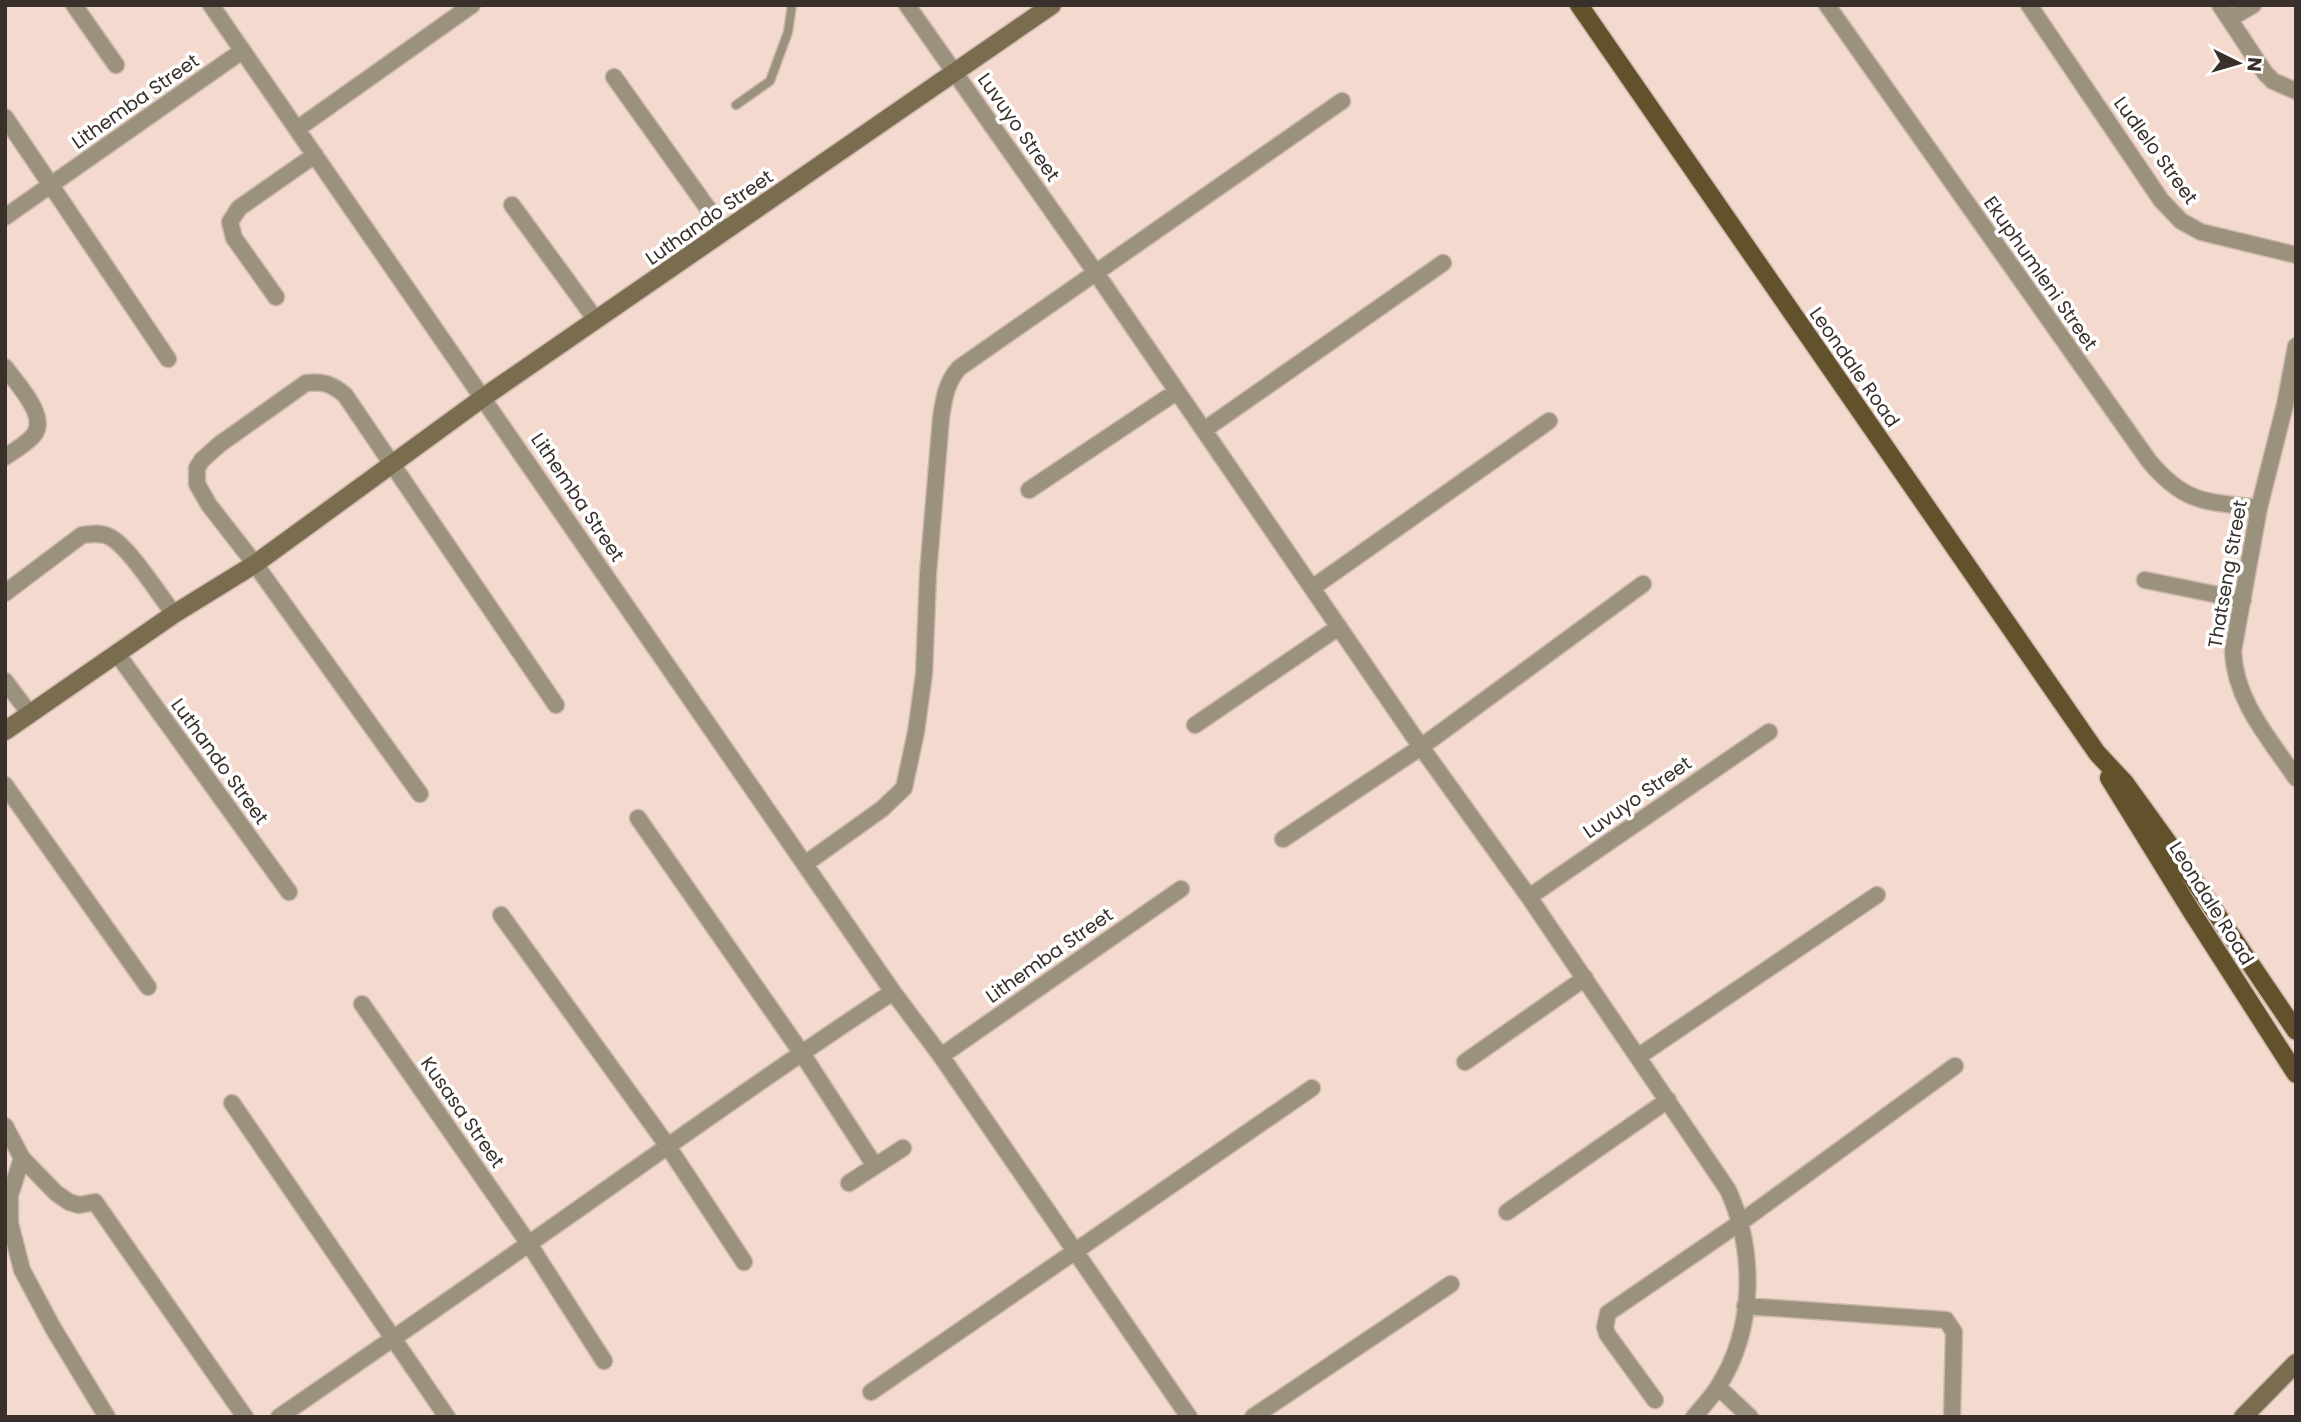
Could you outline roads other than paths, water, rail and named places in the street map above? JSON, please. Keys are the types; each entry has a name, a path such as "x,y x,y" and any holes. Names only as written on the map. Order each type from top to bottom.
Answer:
{"main road":[{"name":"Leondale Road","path":"1579,5 2096,752 2123,802 2296,1074"},
{"name":"Leondale Road","path":"2096,752 2125,783 2174,851 2296,1031"}],"street":[{"name":"Lithemba Street","path":"211,5 804,864 1076,1250 1189,1417"},
{"path":"297,129 472,5"},
{"name":"Luvuyo Street","path":"907,5 1096,273 1722,1179 1741,1222 1749,1271 1745,1306 1739,1339 1718,1387 1694,1417"},
{"name":"Luthando Street","path":"5,731 174,614 255,564 484,397 1052,5"},
{"name":"Ekuphumleni Street","path":"1827,5 2148,461 2174,487 2192,497 2259,508"},
{"name":"Ludlelo Street","path":"2029,5 2161,200 2180,221 2201,232 2296,255"},
{"path":"2253,5 2225,12 2265,74 2273,81 2296,91"},
{"name":"Lithemba Street","path":"82,8 116,65"},
{"name":"Lithemba Street","path":"5,217 242,51"},
{"path":"614,77 724,232"},
{"path":"804,864 882,809 904,788 916,732 924,674 928,574 942,418 945,392 951,378 959,368 1342,101"},
{"path":"5,117 168,359"},
{"path":"276,297 234,238 230,222 239,208 315,155"},
{"path":"512,205 596,320"},
{"path":"1204,429 1443,263"},
{"name":"Thatseng Street","path":"2296,346 2290,406 2259,508 2233,651 2238,686 2246,704 2296,777"},
{"path":"5,367 38,416 37,429 33,436 5,457"},
{"path":"420,794 255,564 209,505 197,484 197,468 202,460 220,444 306,383 321,381 345,395 556,705"},
{"path":"1029,490 1176,391"},
{"path":"1312,588 1549,421"},
{"path":"5,593 82,535 95,533 109,536 124,549 174,614"},
{"path":"2145,580 2243,600"},
{"path":"1283,839 1421,747 1643,584"},
{"path":"1195,725 1339,627"},
{"name":"Luthando Street","path":"118,654 289,892"},
{"path":"5,681 30,714"},
{"name":"Luvuyo Street","path":"1529,897 1769,732"},
{"path":"5,785 148,987"},
{"path":"638,818 801,1052 875,1166"},
{"name":"Lithemba Street","path":"941,1056 1181,889"},
{"path":"1639,1056 1877,895"},
{"path":"501,915 667,1145 744,1262"},
{"path":"1465,1062 1585,978"},
{"path":"279,1417 801,1052 893,992"},
{"name":"Kusasa Street","path":"362,1004 529,1244 604,1361"},
{"path":"1655,1400 1607,1334 1605,1327 1608,1313 1741,1222 1955,1066"},
{"path":"871,1392 1312,1088"},
{"path":"1507,1212 1668,1100"},
{"path":"232,1103 447,1417"},
{"path":"5,1126 22,1158 56,1192 69,1202 79,1205 94,1202 245,1417"},
{"path":"849,1183 903,1148"},
{"path":"22,1158 10,1195 10,1223 22,1270 53,1328 107,1417"},
{"path":"1253,1417 1451,1283"},
{"path":"1745,1306 1946,1320 1954,1332 1952,1417"},
{"path":"2244,1417 2296,1363"},
{"path":"1718,1387 1750,1417"}],"lane":[{"path":"736,105 770,80 788,32 792,5"}]}
